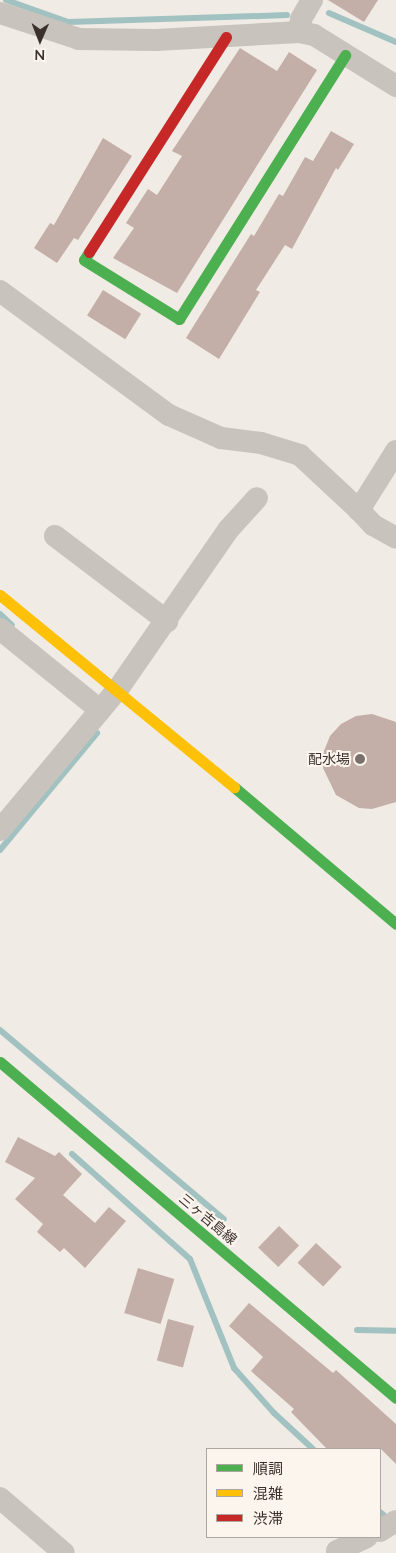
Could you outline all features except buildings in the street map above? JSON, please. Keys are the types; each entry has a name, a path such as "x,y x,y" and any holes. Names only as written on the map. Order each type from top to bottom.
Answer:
{"street":[{"path":"299,32 301,19 312,0"},
{"path":"0,13 78,39 226,37 299,32 314,35 396,86"},
{"path":"226,37 84,260 179,319 345,55"},
{"path":"0,291 169,415 222,438 261,443 300,455 359,510 372,525 396,538"},
{"path":"359,510 396,451"},
{"path":"0,830 118,689 167,621 228,530 258,498"},
{"path":"55,536 167,621"},
{"path":"0,595 118,689 396,924"},
{"path":"0,629 100,710"},
{"name":"三ヶ吉島線","path":"2,1067 396,1398"},
{"path":"0,1498 64,1553"},
{"path":"381,1530 396,1521"},
{"path":"337,1551 365,1538"}],"waterway":[{"path":"6,0 68,22 287,15"},
{"path":"329,13 396,42"},
{"path":"0,614 12,625"},
{"path":"0,850 97,733"},
{"path":"0,1030 224,1219"},
{"path":"72,1154 190,1259 234,1368 274,1413 312,1448"},
{"path":"357,1330 396,1331"},
{"path":"381,1513 390,1520"}],"traffic: fast":[{"path":"89,252 84,260 179,319 345,55"},
{"path":"234,787 396,924"},
{"path":"0,1062 396,1398"}],"traffic: slow":[{"path":"0,595 234,787"}],"traffic: jam":[{"path":"89,252 226,37"}],"place":[{"name":"配水場","path":"360,759"}]}
